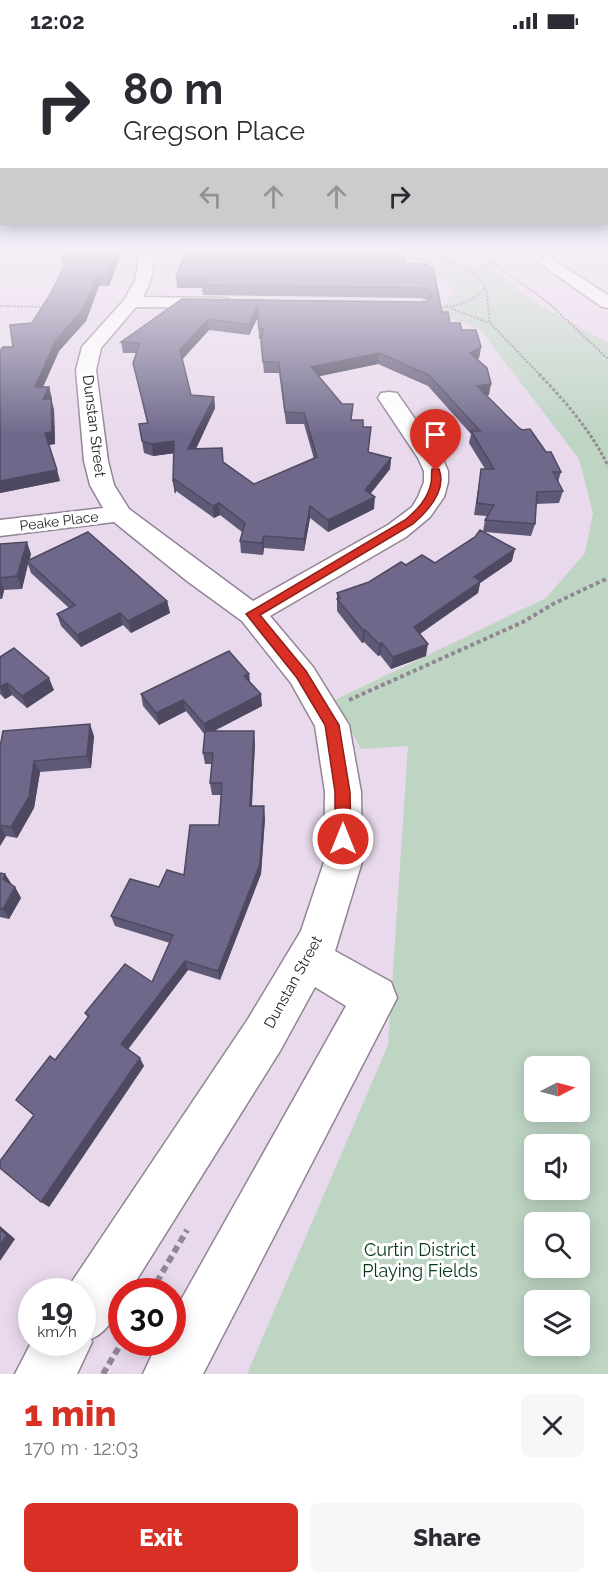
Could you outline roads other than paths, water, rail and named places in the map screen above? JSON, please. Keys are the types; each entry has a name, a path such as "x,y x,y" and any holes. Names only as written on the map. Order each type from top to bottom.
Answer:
{"street":[{"name":"Dunstan Street","path":"96,1293 264,1035 319,940 343,862 343,792 332,725 302,675 252,614 197,575 119,514 102,485 96,461 86,370 92,347 122,312"},
{"path":"252,614 397,531 421,512 431,497 436,482 436,471 430,458 389,398"},
{"name":"Peake Place","path":"0,528 119,514"},
{"path":"172,1374 375,998 308,959"},
{"path":"44,1374 55,1356"}],"park label":[{"name":"Curtin District Playing Fields","path":"420,1259"}]}
